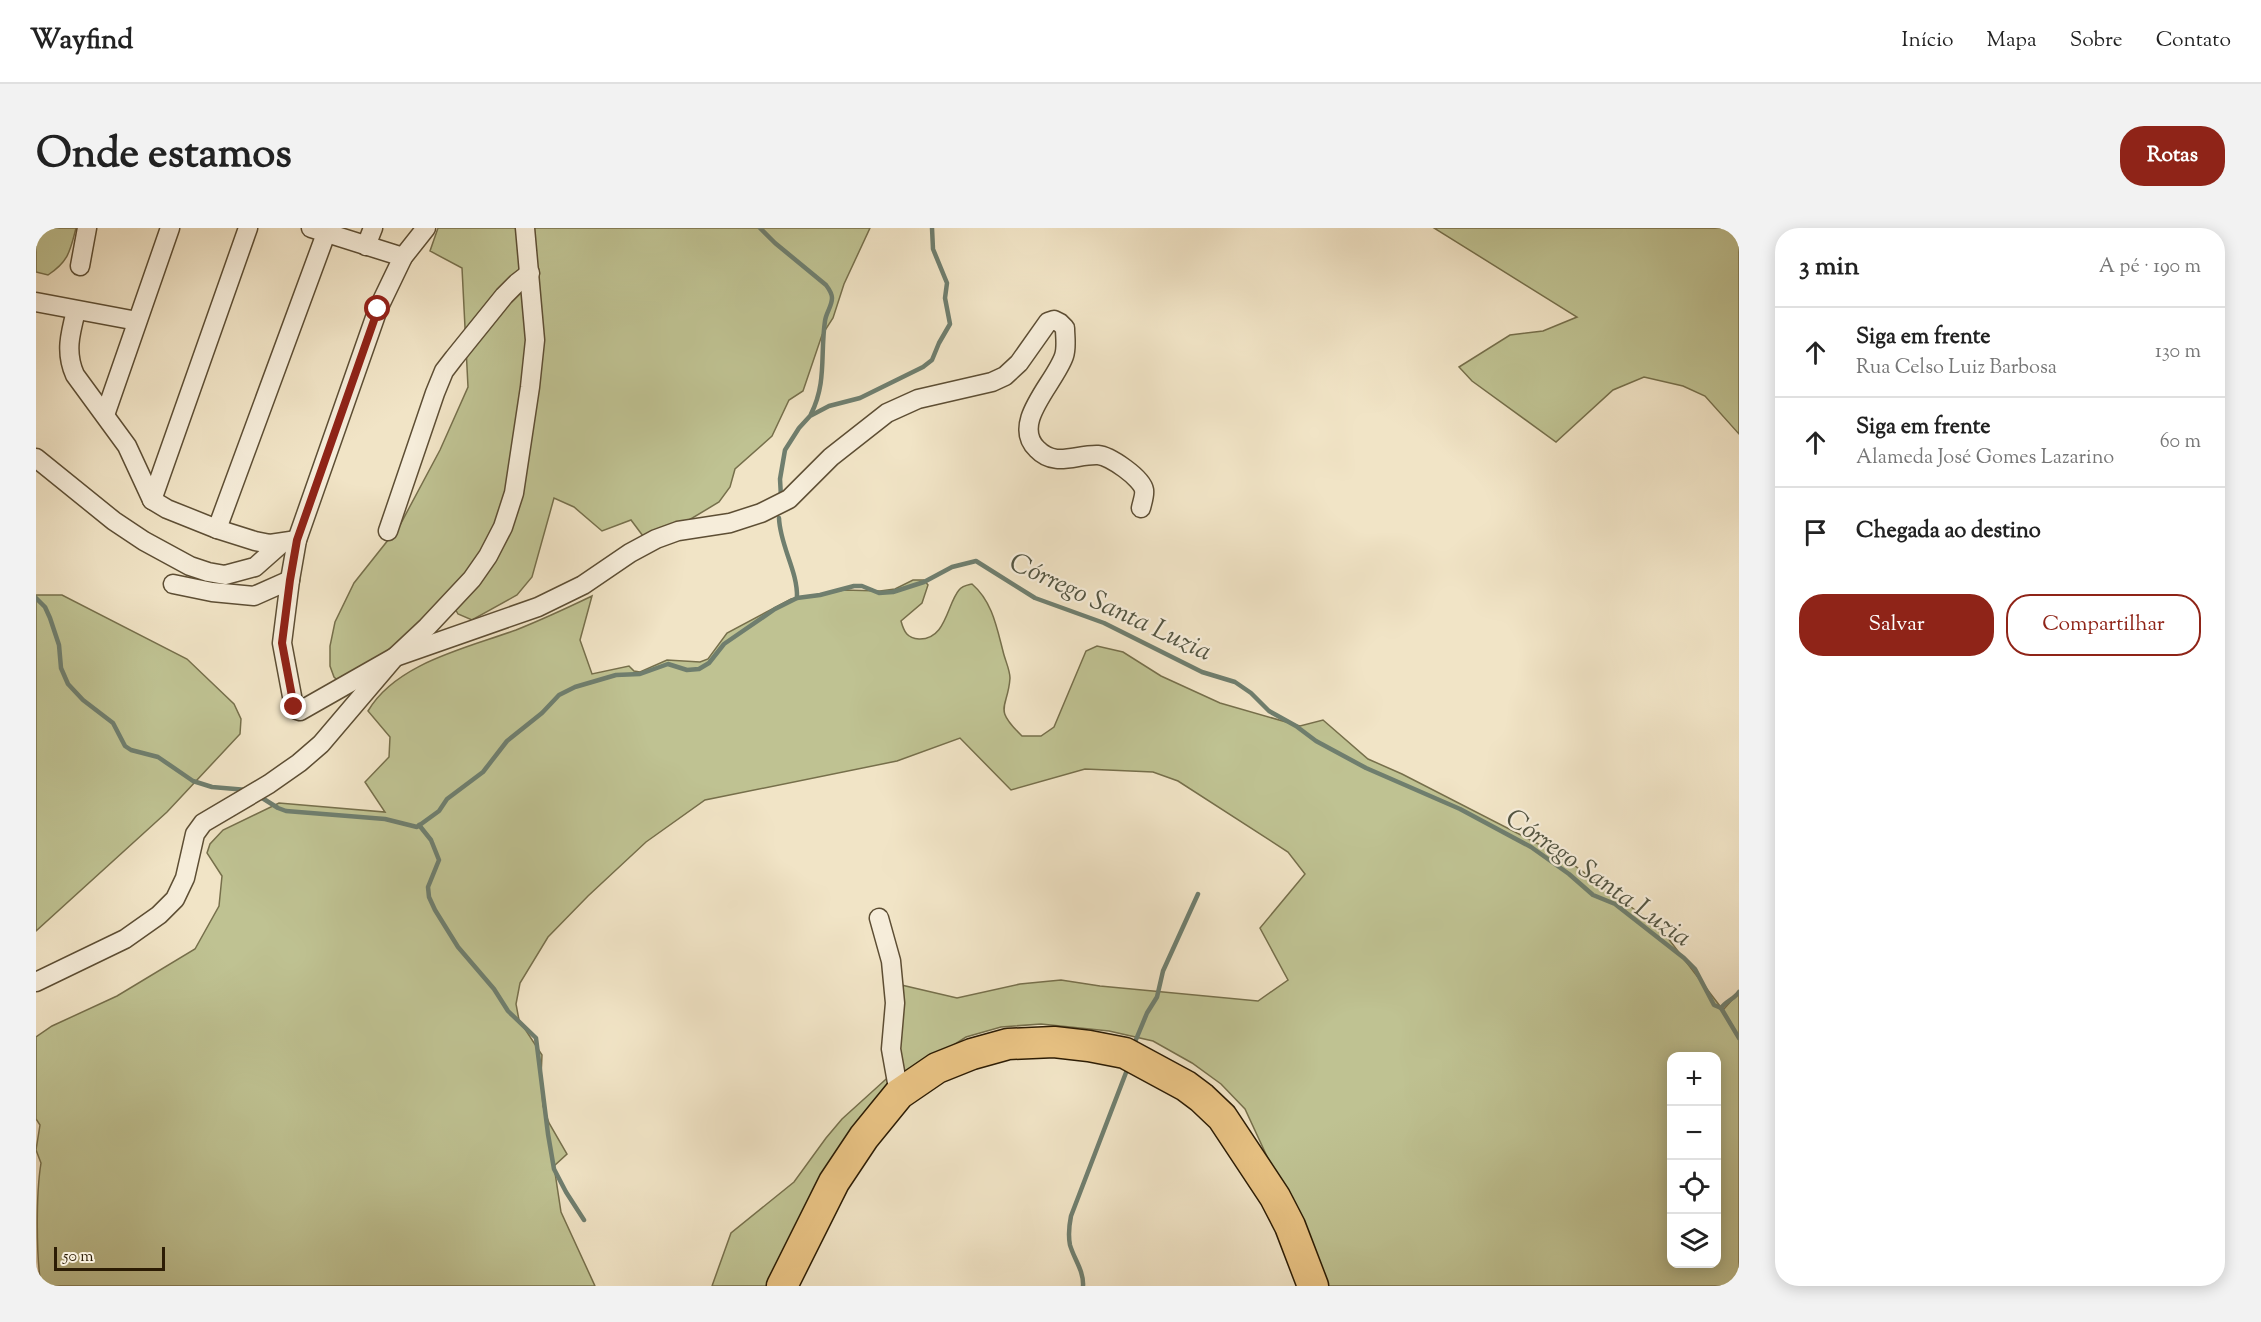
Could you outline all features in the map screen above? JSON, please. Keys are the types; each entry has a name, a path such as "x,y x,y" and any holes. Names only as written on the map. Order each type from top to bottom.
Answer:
{"highway":[{"path":"782,1286 834,1182 864,1137 899,1094 937,1068 972,1054 1008,1044 1053,1042 1125,1053 1186,1086 1202,1098 1222,1117 1275,1197 1290,1226 1313,1286"}],"street":[{"path":"80,266 87,228"},
{"path":"105,415 170,228"},
{"path":"152,500 248,228"},
{"path":"366,246 373,228"},
{"path":"426,228 403,257 378,309 289,542 290,580 282,643 294,707 297,710 300,711 395,657 538,607 583,585 656,538 678,531 730,523 761,513 789,499 831,458 887,413 918,399 992,381 1005,375 1019,363 1048,322 1054,320 1065,328 1064,356 1030,416 1027,428 1029,440 1043,454 1054,460 1099,455 1110,459 1140,481 1144,490 1141,508"},
{"path":"36,982 125,939 159,915 175,899 185,878 195,834 203,823 299,763 321,744 395,657 472,579 488,556 503,527 514,493 530,387 535,340 525,228"},
{"path":"218,529 322,230 403,257"},
{"path":"388,531 444,371 504,296 530,273"},
{"path":"36,302 137,321"},
{"path":"76,311 70,334 69,363 75,375 127,446 152,500 167,509 255,541 270,544 289,542"},
{"path":"36,458 80,491 114,521 144,541 190,566 208,572 225,575 255,567 289,542"},
{"path":"173,584 212,592 254,596 290,580"},
{"path":"879,918 891,961 895,1004 891,1049 899,1094"}],"green space":[{"path":"36,228 76,228 68,255 48,275 36,272"},
{"path":"438,228 870,228 844,284 833,318 822,335 803,391 789,400 772,436 735,469 730,487 719,502 684,523 646,540 631,520 602,531 574,507 554,498 532,577 517,595 472,620 458,614 454,607 344,686 334,677 330,666 330,646 335,622 354,583 400,525 440,450 468,387 462,268 430,251"},
{"path":"1434,228 1739,228 1739,434 1705,396 1683,386 1644,377 1613,390 1556,442 1472,381 1459,367 1510,335 1543,331 1577,317"},
{"path":"913,580 924,580 928,585 922,603 901,621 907,634 919,639 928,638 940,628 960,589 972,584 979,591 993,616 1009,672 1009,688 1004,713 1022,736 1041,736 1054,727 1086,651 1097,646 1123,652 1161,676 1220,703 1300,726 1323,720 1368,759 1560,855 1661,929 1723,1010 1739,992 1739,1286 1327,1286 1245,1109 1221,1084 1192,1063 1153,1041 1109,1031 1041,1024 1001,1027 966,1037 930,1060 830,1167 766,1286 712,1286 731,1233 794,1182 842,1119 895,1071 897,984 957,998 1020,984 1061,980 1100,986 1258,1001 1288,980 1260,928 1305,874 1288,852 1178,781 1153,772 1085,769 1011,790 960,738 897,761 705,800 646,842 548,937 520,983 516,1004 519,1020 542,1055 543,1106 549,1123 567,1154 554,1166 561,1212 595,1286 41,1286 37,1241 41,1163 36,1150 40,1125 36,1119 36,1037 52,1026 117,996 195,949 219,906 222,876 207,853 210,844 223,830 279,803 385,812 365,782 389,757 390,737 368,711 380,694 414,669 434,659 516,630 592,596 580,640 592,674 629,666 634,671 640,672 667,660 700,662 708,659 727,633 791,599 844,590 895,589"},
{"path":"36,595 62,595 187,659 234,704 241,719 240,734 167,812 36,931"}],"waterway":[{"path":"760,228 826,285 831,294 831,304 825,321 821,379 811,414"},
{"path":"781,497 780,479 785,450 810,416 829,406 860,398 923,367 932,360 950,324 945,298 947,283 933,249 932,228"},
{"path":"779,518 782,539 795,578 797,598"},
{"name":"Córrego Santa Luzia","path":"259,796 286,811 385,819 417,827 439,811 447,799 483,772 507,741 542,713 559,695 575,687 616,675 640,674 668,664 687,670 699,669 709,663 724,644 775,609 797,598 820,595 854,586 862,586 879,593 893,592 924,582 952,567 976,561 1035,598 1104,623 1202,672 1235,682 1251,693 1269,711 1296,726 1316,741 1366,768 1460,809 1531,847 1569,874 1593,895 1615,904 1684,958 1695,969 1714,1005 1721,1008 1739,1038"},
{"name":"Córrego Santa Luzia","path":"36,598 45,607 50,618 59,645 61,668 68,684 83,700 113,723 125,746 131,750 158,757 193,781 212,787 247,790"},
{"path":"419,825 431,840 439,860 428,887 429,897 435,910 458,947 494,989 508,1011 536,1038 554,1169 584,1220"},
{"path":"1135,1042 1147,1013 1157,997 1163,971 1198,894"},
{"path":"1721,1008 1739,992"},
{"path":"1083,1286 1080,1270 1070,1245 1071,1216 1127,1070"}],"route":[{"path":"294,707 282,643 297,540 378,309"}]}
